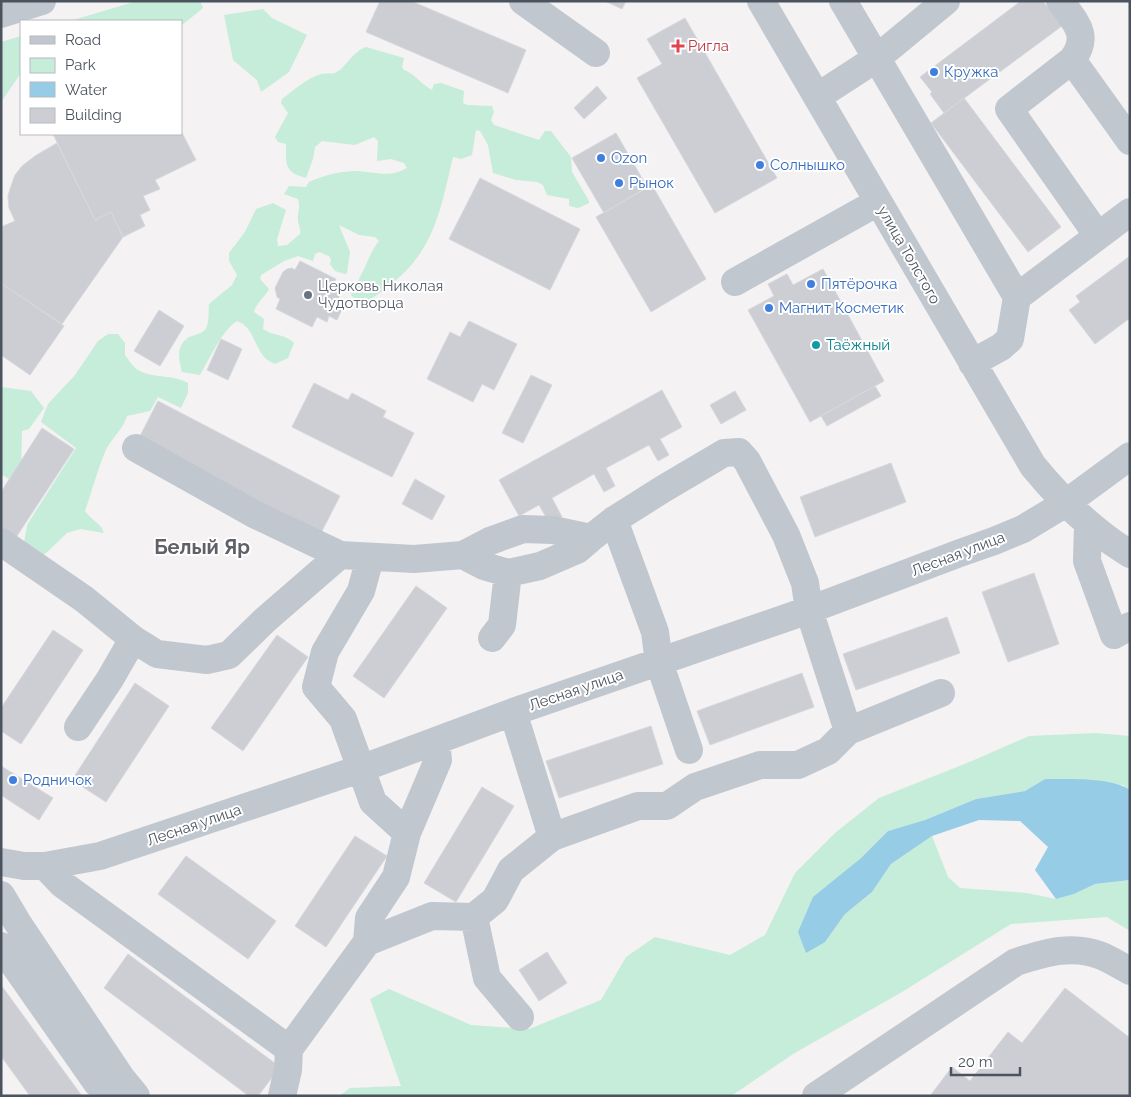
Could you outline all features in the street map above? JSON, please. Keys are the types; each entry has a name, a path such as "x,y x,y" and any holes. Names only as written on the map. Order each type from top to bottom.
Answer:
{"street":[{"path":"1,14 42,1"},
{"path":"524,1 596,53"},
{"name":"улица Толстого","path":"761,1 1033,466 1066,503 1088,524 1110,542 1130,554"},
{"path":"843,1 1017,297 1010,339 1001,347 972,363"},
{"path":"817,97 877,58 946,1"},
{"path":"1060,1 1079,28 1082,41 1080,50 1072,60 1008,108 1098,236"},
{"path":"1072,60 1130,141"},
{"path":"735,282 878,202"},
{"path":"1017,297 1130,212"},
{"path":"136,448 254,514 340,555 414,559 464,555 490,541 523,529 553,530 591,538"},
{"path":"464,555 484,566 508,573 540,566 577,550 614,520 724,453 739,452 747,461 786,535 806,583 809,610 848,731"},
{"name":"Лесная улица","path":"1,862 24,866 45,866 100,856 360,769 513,712 809,610 994,542 1031,524 1066,503 1130,456"},
{"path":"614,520 655,632 660,662 689,750"},
{"path":"1088,524 1087,561 1114,635 1130,626"},
{"path":"1,542 84,599 133,639 157,654 207,660 230,655 265,620 340,555"},
{"path":"370,558 361,591 325,652 316,688 343,719 373,802 407,833"},
{"path":"492,638 502,624 508,573"},
{"path":"78,727 110,679 133,639"},
{"path":"367,942 432,916 474,917 495,900 511,870 552,837 638,806 667,806 695,787 760,765 798,766 828,751 848,731 941,693"},
{"path":"513,712 552,837"},
{"path":"282,1096 288,1070 289,1049 367,942 369,918 396,878 407,833 438,760 436,741"},
{"path":"45,866 62,884 289,1049"},
{"path":"1,895 9,929 129,1087"},
{"path":"474,917 486,978 520,1017"},
{"path":"1,946 97,1083 129,1087"},
{"path":"816,1096 1016,962 1049,951 1081,950 1102,956 1130,971"}],"green space":[{"path":"137,1 200,1 203,8 182,25 182,20 73,20"},
{"path":"263,9 272,18 307,35 289,72 261,92 257,80 233,60 224,15"},
{"path":"20,36 20,74 1,102 1,42"},
{"path":"366,47 404,58 402,67 404,70 432,90 434,84 441,83 464,91 463,103 492,106 494,112 491,120 494,125 539,140 545,131 551,131 571,157 572,172 589,203 578,208 569,206 569,199 547,195 543,185 537,182 516,180 493,173 488,145 480,131 476,130 472,155 461,159 453,157 444,196 433,230 425,246 402,275 370,299 359,303 351,295 379,241 375,237 359,235 339,225 350,252 347,273 335,271 330,264 329,256 319,252 315,254 313,261 298,256 284,261 261,275 260,279 269,289 256,306 254,312 264,319 263,329 287,338 294,343 288,358 275,364 268,361 263,356 248,329 244,324 237,321 231,325 221,338 200,375 182,372 179,353 182,344 189,337 204,331 208,322 209,304 232,285 237,275 229,261 229,253 245,232 256,209 273,203 286,210 277,239 278,246 287,245 300,234 298,199 284,194 289,186 306,187 309,182 342,172 354,171 387,174 407,168 404,163 391,159 377,161 378,141 374,137 355,145 322,141 315,147 306,178 290,170 287,162 286,144 278,142 275,137 288,113 281,103 282,99 311,78 322,74 335,73 340,70 355,54"},
{"path":"108,334 118,334 125,343 125,355 136,369 150,375 182,380 188,383 188,393 181,408 158,397 150,411 127,416 123,426 105,452 85,511 101,527 104,533 80,529 67,533 45,554 28,559 24,543 27,525 76,448 41,422 48,404 75,375 98,341"},
{"path":"1,387 31,391 44,408 29,429 22,431 21,471 12,481 1,474"},
{"path":"1096,733 1130,736 1130,790 1123,785 1045,779 1025,791 976,799 925,820 888,831 860,859 825,942 845,914 872,892 891,864 932,836 948,877 960,888 1027,893 1056,899 1074,894 1095,884 1130,880 1130,931 1107,917 1011,924 902,992 793,1054 731,1096 339,1096 350,1088 401,1086 370,999 389,989 471,1025 529,1029 601,1000 626,957 655,937 730,955 765,935 795,873 835,833 879,798 1029,736"}],"water":[{"path":"1045,779 1102,781 1130,790 1130,880 1095,884 1074,894 1056,899 1035,870 1048,847 1020,821 979,820 932,836 891,864 872,892 845,914 825,942 806,953 798,932 813,897 860,859 888,831 925,820 976,799 1025,791"}],"building":[{"path":"380,1 411,1 526,50 508,93 366,32"},
{"path":"605,1 626,1 622,9"},
{"path":"1021,1 1043,1 1062,26 944,113 930,94 932,92 920,77"},
{"path":"685,18 777,178 715,213 637,78 662,64 647,39"},
{"path":"597,86 607,98 584,119 574,108"},
{"path":"964,98 1061,227 1028,252 931,123"},
{"path":"182,133 196,160 155,180 160,189 143,196 150,210 140,215 145,226 123,237 111,212 95,220 53,135 182,135"},
{"path":"616,133 647,187 604,213 572,158"},
{"path":"57,143 95,220 111,212 123,237 62,324 1,283 1,227 15,221 9,208 8,196 15,175 22,166 35,156"},
{"path":"480,178 580,229 550,290 449,239"},
{"path":"652,185 706,279 651,312 596,217"},
{"path":"1130,256 1130,318 1095,344 1069,310 1080,302 1076,296"},
{"name":"Церковь Николая Чудотворца","path":"300,261 336,279 331,288 341,292 338,299 345,303 337,320 329,316 327,322 317,317 312,327 276,309 280,299 277,297 275,288 283,272 292,268 295,270"},
{"name":"Таёжный","path":"823,269 884,381 810,422 748,310 774,296 768,284 787,274 793,285"},
{"path":"1,283 64,326 30,375 1,355"},
{"path":"159,310 184,326 160,366 134,351"},
{"path":"469,321 517,344 494,390 482,384 473,402 427,379 450,332 460,337"},
{"path":"221,339 242,349 228,380 207,370"},
{"path":"531,375 552,385 523,443 502,433"},
{"path":"314,383 348,400 352,393 386,411 383,417 414,433 392,477 292,427"},
{"path":"875,386 881,396 827,426 821,416"},
{"path":"662,390 682,427 660,439 669,455 658,461 649,445 606,468 615,486 604,492 594,474 552,498 562,517 550,524 539,505 519,516 499,480"},
{"path":"735,391 746,410 721,424 710,405"},
{"path":"158,401 340,496 320,535 138,440"},
{"path":"42,428 74,449 13,542 1,534 1,492"},
{"path":"891,463 906,502 815,537 800,497"},
{"path":"415,479 445,496 432,520 402,504"},
{"path":"1034,573 1059,644 1008,662 982,592"},
{"path":"416,586 447,608 384,698 353,676"},
{"path":"947,617 960,653 856,690 843,654"},
{"path":"53,630 83,650 21,744 1,731 1,708"},
{"path":"277,635 308,657 243,751 211,728"},
{"path":"802,673 814,707 710,745 697,711"},
{"path":"135,683 169,706 106,802 72,780"},
{"path":"651,726 663,764 559,798 546,761"},
{"name":"Родничок","path":"1,766 53,798 39,820 1,795"},
{"path":"482,787 514,806 456,902 424,883"},
{"path":"355,836 387,856 326,947 295,926"},
{"path":"186,856 276,921 248,959 158,894"},
{"path":"547,952 567,983 539,1001 519,970"},
{"path":"128,954 280,1067 258,1096 249,1096 104,988"},
{"path":"1,985 82,1096 30,1096 1,1056"},
{"path":"1065,988 1130,1038 1130,1096 930,1096 952,1067 970,1081 1008,1032 1022,1043"}],"place":[{"name":"Ригла","path":"678,46"},
{"name":"Кружка","path":"934,72"},
{"name":"Ozon","path":"601,158"},
{"name":"Солнышко","path":"760,165"},
{"name":"Рынок","path":"619,183"},
{"name":"Пятёрочка","path":"811,284"},
{"name":"Церковь Николая Чудотворца","path":"308,295"},
{"name":"Магнит Косметик","path":"769,308"},
{"name":"Таёжный","path":"816,345"},
{"name":"Родничок","path":"13,780"}],"district":[{"name":"Белый Яр","path":"202,547"}]}
